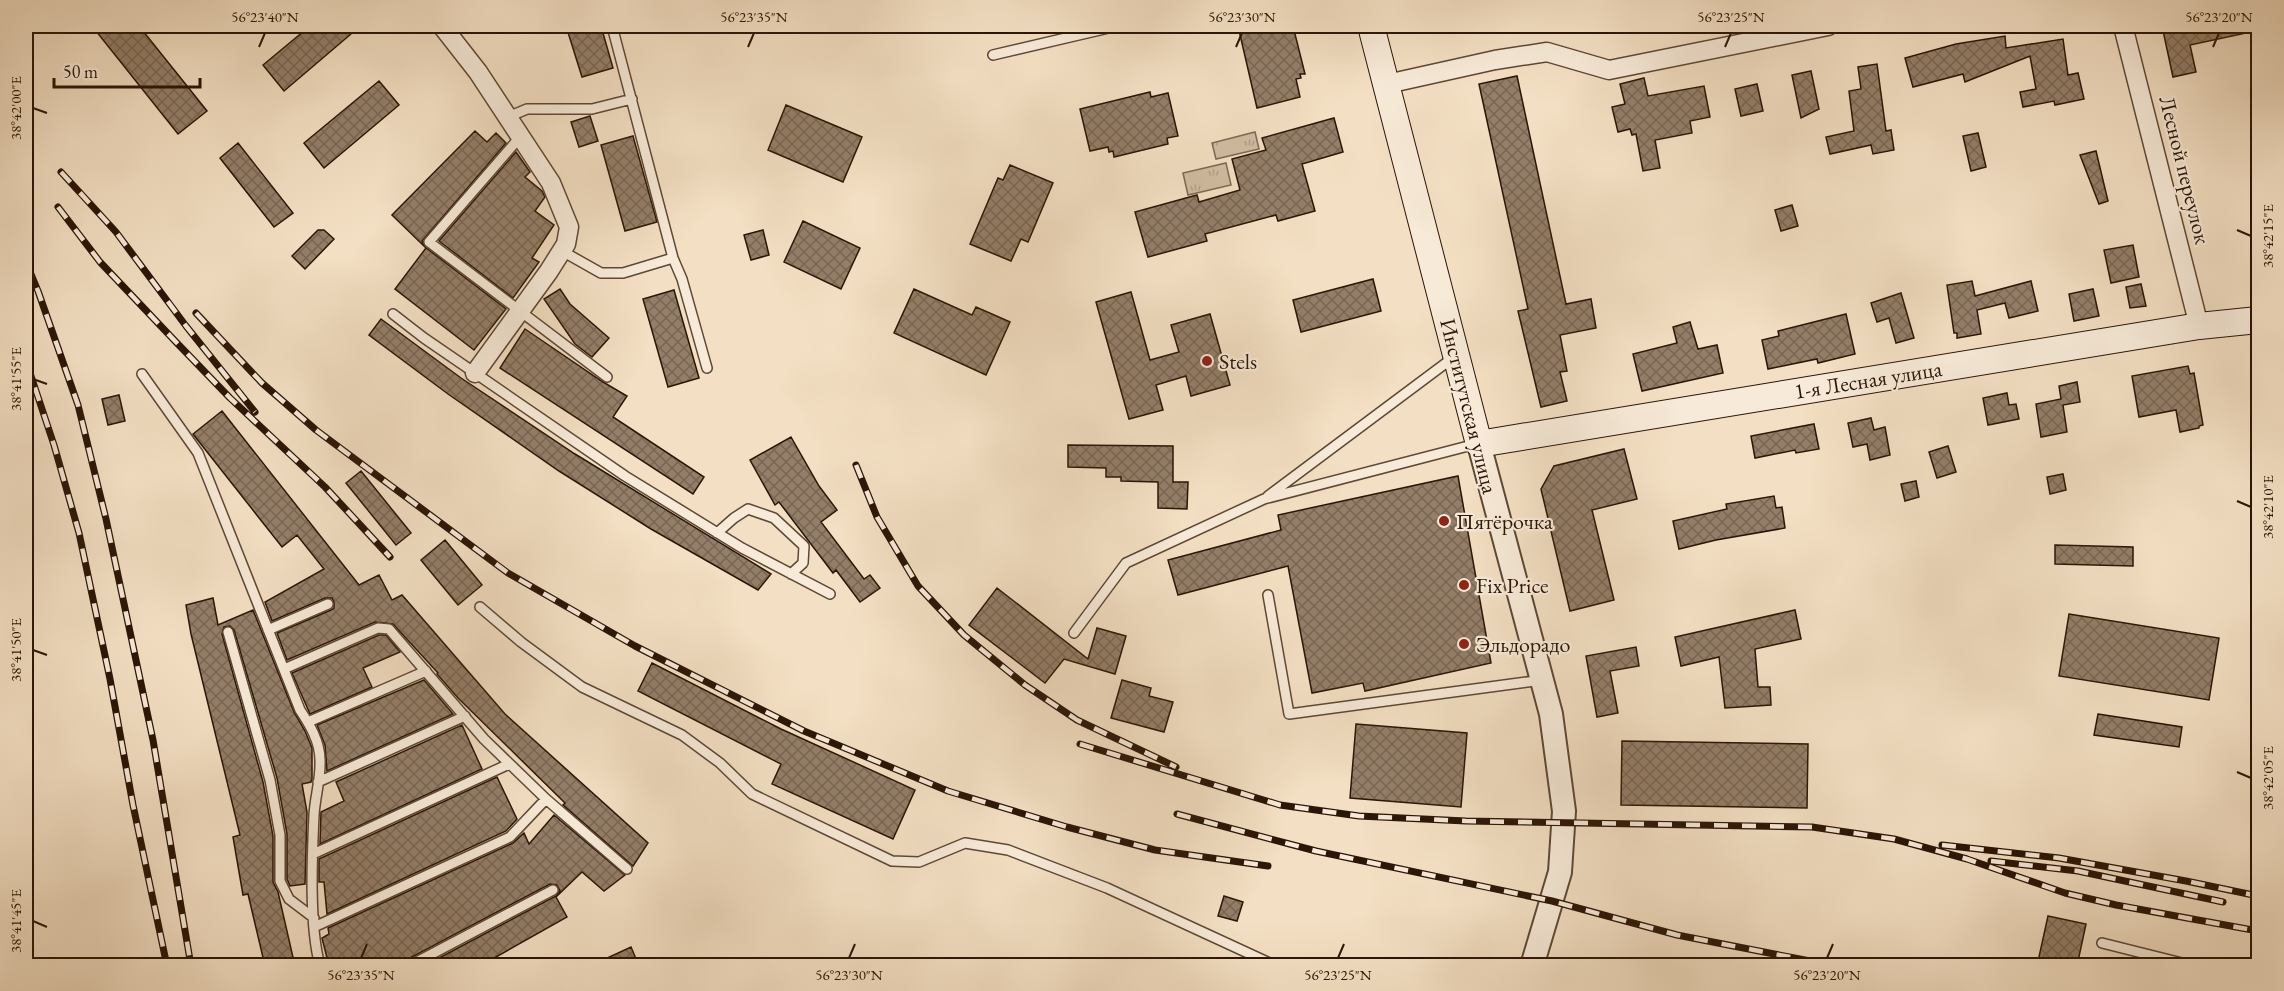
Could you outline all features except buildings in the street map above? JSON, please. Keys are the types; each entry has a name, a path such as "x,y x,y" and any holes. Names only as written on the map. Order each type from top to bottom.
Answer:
{"main road":[{"name":"Институтская улица","path":"1371,26 1479,444"},
{"name":"1-я Лесная улица","path":"1479,444 2199,326 2259,320"}],"street":[{"path":"442,26 508,117 551,183 569,227 566,244 562,251 475,373"},
{"path":"1387,84 1495,60 1547,52 1609,70 1828,26"},
{"name":"Лесной переулок","path":"2123,26 2199,326"},
{"name":"Институтская улица","path":"1479,444 1551,714 1564,811 1560,872 1532,966"}],"lane":[{"path":"612,26 673,258 682,279 708,368"},
{"path":"993,55 1116,26"},
{"path":"508,117 527,109 592,109 632,99"},
{"path":"521,136 429,242 607,377"},
{"path":"562,251 601,273 623,273 673,258"},
{"path":"393,314 625,476 717,533 830,594"},
{"path":"1264,499 1456,355"},
{"path":"142,374 198,453 300,710 314,732 321,759 314,814 314,944 320,966"},
{"path":"1074,633 1126,563 1264,499 1479,444"},
{"path":"717,533 748,509 774,518 804,546 803,563 791,574"},
{"path":"1268,595 1289,714 1542,680"},
{"path":"268,630 328,604"},
{"path":"480,607 521,642 582,687 682,735 720,763 752,794 892,861 920,862 965,843 1008,850 1107,888 1276,966"},
{"path":"284,669 378,628 388,629 394,633 484,740 546,799 627,869"},
{"path":"228,632 270,780 280,835 280,881 289,899 314,922"},
{"path":"308,722 426,671"},
{"path":"318,782 465,716"},
{"path":"314,854 509,764"},
{"path":"314,922 510,837 546,799"},
{"path":"409,966 553,891"},
{"path":"2102,944 2194,966"}],"green space":[{"path":"1255,132 1259,149 1216,159 1212,143"},
{"path":"1226,163 1231,185 1188,195 1183,173"}],"railway":[{"path":"61,172 116,232 186,326 255,412"},
{"path":"58,207 100,262 230,398 325,487 390,557"},
{"path":"26,262 78,405 106,519 153,740 191,966"},
{"path":"196,313 262,383 316,430 508,573 635,646 804,731 948,791 1067,827 1155,850 1268,866"},
{"path":"26,361 54,445 79,533 167,966"},
{"path":"856,465 877,517 918,586 964,635 1025,685 1077,720 1176,767"},
{"path":"1080,744 1280,805 1359,816 1466,821 1812,827 1894,839 1967,859 2065,893 2116,905 2258,931"},
{"path":"1177,814 1316,851 1552,901 1677,935 1836,966"},
{"path":"1942,845 2059,858 2258,896"},
{"path":"1991,861 2078,871 2223,902"}],"place":[{"name":"Stels","path":"1207,361"},
{"name":"Пятёрочка","path":"1444,521"},
{"name":"Fix Price","path":"1464,585"},
{"name":"Эльдорадо","path":"1464,644"}]}
